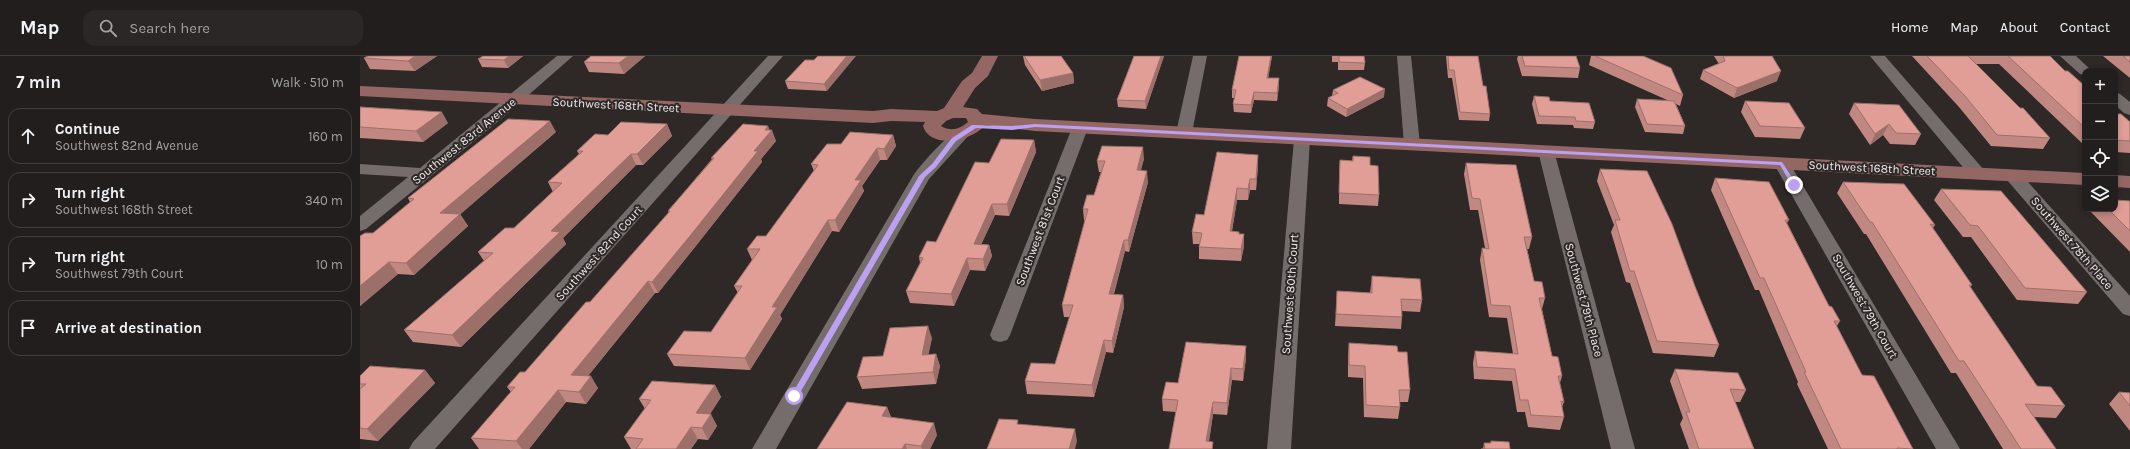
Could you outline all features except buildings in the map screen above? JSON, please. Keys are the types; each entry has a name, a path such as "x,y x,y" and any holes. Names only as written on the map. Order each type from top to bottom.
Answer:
{"street":[{"name":"Southwest 83rd Avenue","path":"360,225 566,56"},
{"name":"Southwest 82nd Court","path":"421,449 728,111 776,56"},
{"path":"922,176 924,164 934,144 955,122 979,85 979,76 990,56"},
{"path":"1184,133 1200,56"},
{"path":"1404,56 1412,145"},
{"path":"1877,56 1978,174"},
{"path":"2067,56 2082,68"},
{"name":"Southwest 168th Street","path":"360,92 873,117 886,122 955,122 1012,128 1035,125 2082,180"},
{"path":"2118,100 2130,110"},
{"path":"764,449 922,176 934,166 954,139 955,122"},
{"name":"Southwest 81st Court","path":"1000,335 1080,128"},
{"name":"Southwest 80th Court","path":"1279,449 1302,139"},
{"name":"Southwest 79th Place","path":"1546,152 1623,449"},
{"name":"Southwest 79th Court","path":"1782,164 1948,449"},
{"path":"360,169 425,173"},
{"name":"Southwest 78th Place","path":"2013,176 2130,309"},
{"path":"2118,181 2130,182"}],"route":[{"path":"794,396 922,176 934,166 954,139 974,127 1012,128 1035,125 1782,164 1794,185"}]}
